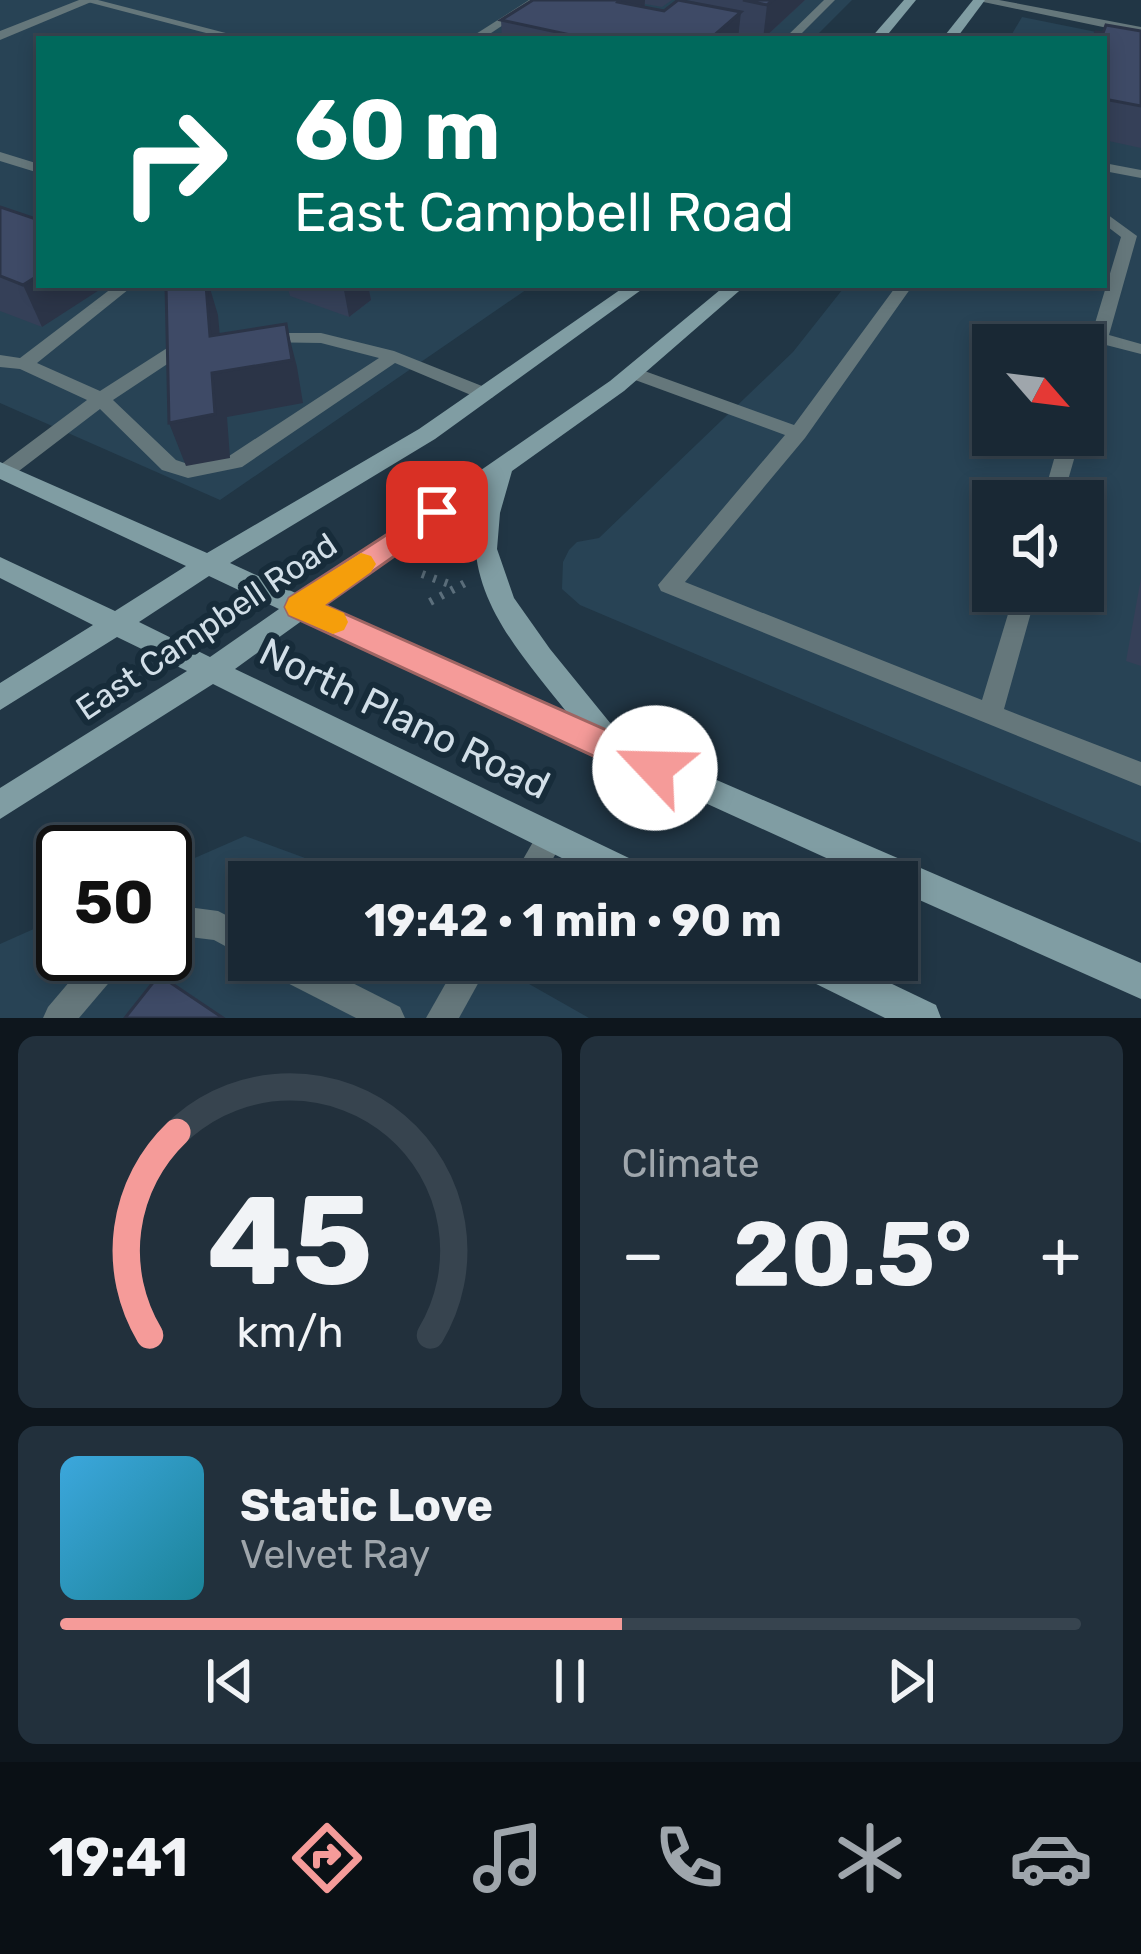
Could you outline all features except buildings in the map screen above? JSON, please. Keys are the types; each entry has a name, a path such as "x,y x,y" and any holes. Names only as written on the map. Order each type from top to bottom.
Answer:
{"main road":[{"path":"880,36 910,0"},
{"path":"951,36 980,0"},
{"name":"East Campbell Road","path":"0,698 207,565 339,490 635,288"},
{"name":"East Campbell Road","path":"0,806 212,670 502,467 633,373 732,288"},
{"path":"502,467 488,507 486,560 506,608 615,751"},
{"name":"North Plano Road","path":"2,471 615,751 1141,982"},
{"name":"North Plano Road","path":"0,567 601,861"},
{"path":"846,981 916,1016"}],"street":[{"path":"0,36 88,0"},
{"path":"980,0 1141,31"},
{"path":"1039,0 1141,20"}],"lane":[{"path":"88,0 231,36"},
{"path":"479,36 536,0"},
{"path":"793,36 830,0"},
{"path":"1107,156 1109,149"},
{"path":"0,156 36,168"},
{"path":"1107,168 1141,174"},
{"path":"1102,324 1113,260 1129,236 1107,219"},
{"path":"23,364 122,288"},
{"path":"903,288 797,433 669,585 1141,774"},
{"path":"240,338 321,338 394,356 484,394"},
{"path":"1104,339 1141,349"},
{"path":"2,471 181,347"},
{"path":"0,361 23,364 101,399 169,465 188,471 236,462 394,356"},
{"path":"633,373 797,433"},
{"path":"991,715 1020,612"},
{"path":"537,861 551,837"},
{"path":"192,923 228,932"},
{"path":"58,1018 89,981"},
{"path":"316,981 389,1018"},
{"path":"442,1018 464,981"}],"path":[{"path":"422,574 454,585 430,602"}],"shaded area":[{"path":"0,0 852,0 816,36 36,36 36,288 529,288 220,500 0,403"},
{"path":"1022,17 1141,41 1141,843 580,605 562,589 563,562 577,542 599,538 793,352 844,288 1107,288 1107,36 1011,36"},
{"path":"245,836 310,861 228,861 228,981 524,981 589,1018 0,1018 0,944 36,928 36,981 192,981 192,859"}],"slow traffic":[{"path":"333,622 300,607 361,564"}],"route":[{"path":"437,512 300,607 655,768"}]}
